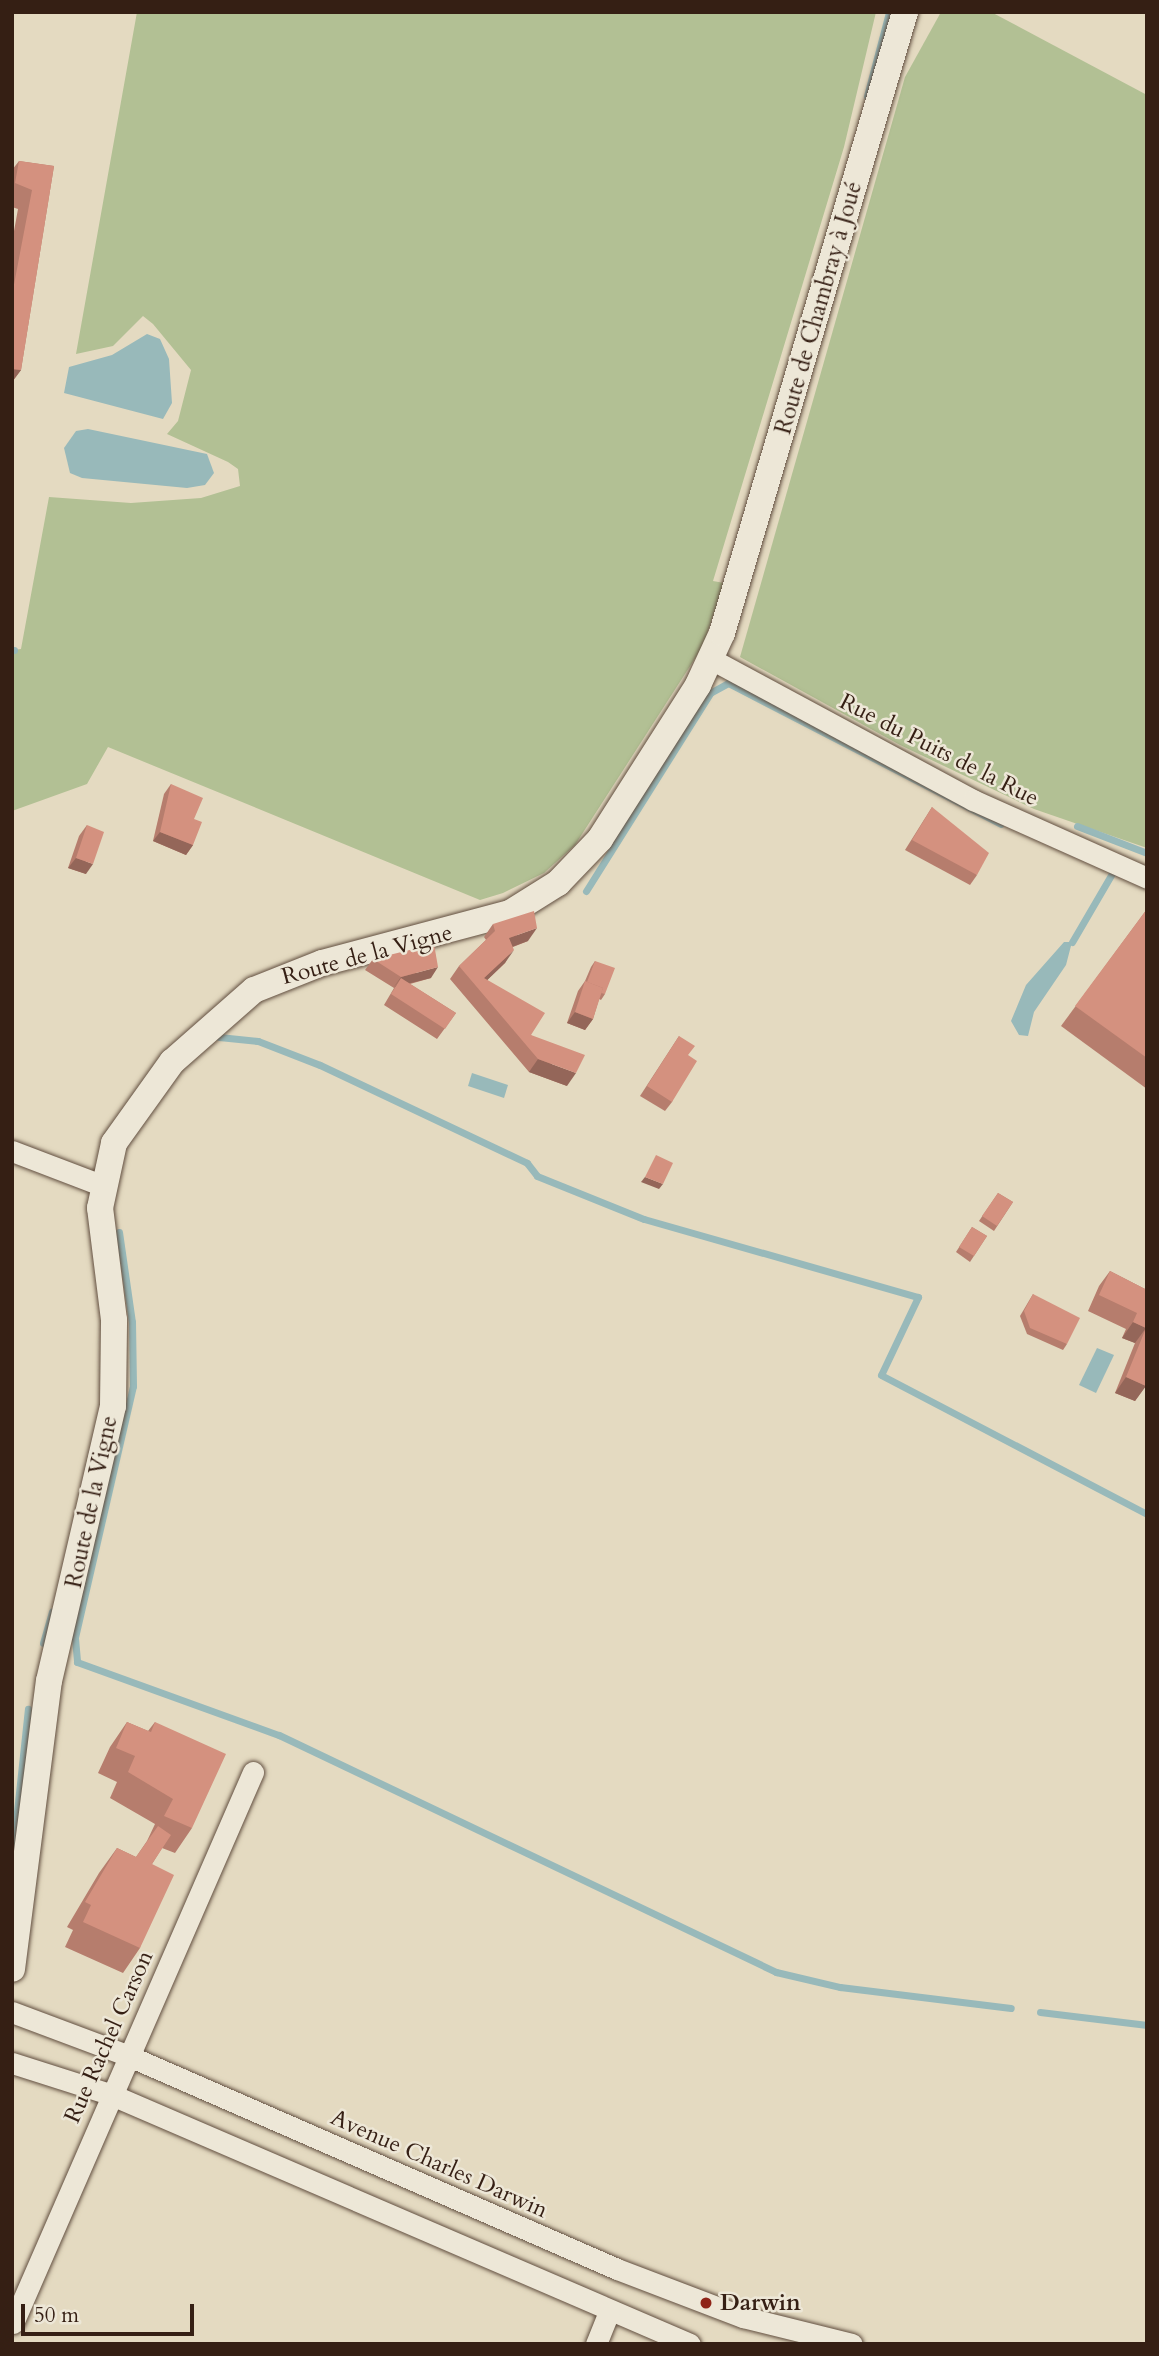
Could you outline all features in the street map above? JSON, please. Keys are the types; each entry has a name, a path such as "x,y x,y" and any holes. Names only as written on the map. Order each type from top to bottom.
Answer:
{"street":[{"name":"Route de Chambray à Joué","path":"732,604 905,12"},
{"name":"Route de la Vigne","path":"12,1969 49,1681 113,1406 116,1343 102,1185 114,1143 146,1094 199,1034 254,990 322,963 480,923 558,883 621,808 711,659 732,604"},
{"name":"Rue du Puits de la Rue","path":"711,659 973,800 1147,878"},
{"path":"12,1151 102,1185"},
{"name":"Rue Rachel Carson","path":"13,2323 253,1772"},
{"name":"Avenue Charles Darwin","path":"12,2012 129,2056 617,2269 743,2318 852,2344"},
{"path":"12,2063 112,2095 691,2344"},
{"path":"596,2344 609,2311"}],"green space":[{"path":"137,12 876,12 844,147 713,581 724,583 703,646 575,845 544,873 503,893 480,900 108,747 87,784 12,811 12,650 21,649 49,497 131,503 201,498 240,486 238,469 167,434 178,421 191,370 153,324 143,316 113,346 76,354"},
{"path":"941,12 991,12 1147,95 1147,848 1034,809 900,745 740,657 905,77"}],"water":[{"path":"147,334 160,339 169,359 172,403 163,419 64,393 69,367 112,355"},
{"path":"88,429 207,454 214,473 205,485 187,488 82,478 70,473 64,448 76,431"},
{"path":"1064,942 1072,942 1066,965 1034,1012 1028,1036 1019,1035 1011,1021 1026,985"},
{"path":"472,1073 508,1085 504,1098 468,1086"},
{"path":"1097,1348 1114,1355 1096,1393 1079,1385"}],"building":[{"path":"19,161 54,166 21,370 12,369 12,295 32,190 15,183"},
{"path":"171,784 203,798 194,819 202,822 193,845 160,832"},
{"path":"932,807 989,853 977,875 912,840"},
{"path":"87,825 104,832 93,864 76,858"},
{"path":"1147,909 1147,1058 1075,1006"},
{"path":"534,911 537,928 509,938 514,950 484,978 545,1013 531,1035 585,1055 576,1073 538,1059 459,966 495,931 493,924"},
{"path":"434,944 438,967 401,977 373,959"},
{"path":"595,961 615,968 605,994 601,993 603,988 587,982"},
{"path":"401,978 456,1013 445,1029 391,994"},
{"path":"585,981 603,988 593,1019 575,1012"},
{"path":"679,1036 695,1046 688,1055 697,1061 672,1102 647,1086"},
{"path":"656,1155 673,1163 663,1184 645,1177"},
{"path":"998,1193 1013,1202 997,1226 982,1216"},
{"path":"972,1227 987,1236 974,1256 959,1247"},
{"path":"1110,1271 1147,1290 1146,1386 1126,1377 1146,1328 1133,1322 1137,1313 1099,1295"},
{"path":"1033,1294 1080,1318 1067,1344 1030,1328 1024,1311"},
{"path":"127,1722 151,1732 155,1722 226,1754 192,1828 164,1816 173,1799 128,1772 135,1756 116,1748"},
{"path":"158,1826 171,1835 152,1864 174,1875 140,1948 83,1922 91,1905 85,1902 117,1848 136,1857"}],"waterway":[{"path":"867,96 889,12"},
{"path":"586,891 710,693 728,683 1001,824"},
{"path":"1077,826 1147,853"},
{"path":"1072,942 1114,870"},
{"path":"219,1037 258,1041 320,1065 527,1163 537,1176 644,1219 918,1297 881,1375 1147,1514"},
{"path":"119,1232 132,1322 133,1386 75,1638 77,1662 279,1735 776,1972 840,1987 1011,2008"},
{"path":"43,1643 52,1611"},
{"path":"12,1858 28,1709"},
{"path":"1040,2012 1147,2025"}],"place":[{"name":"Darwin","path":"706,2303"}]}
